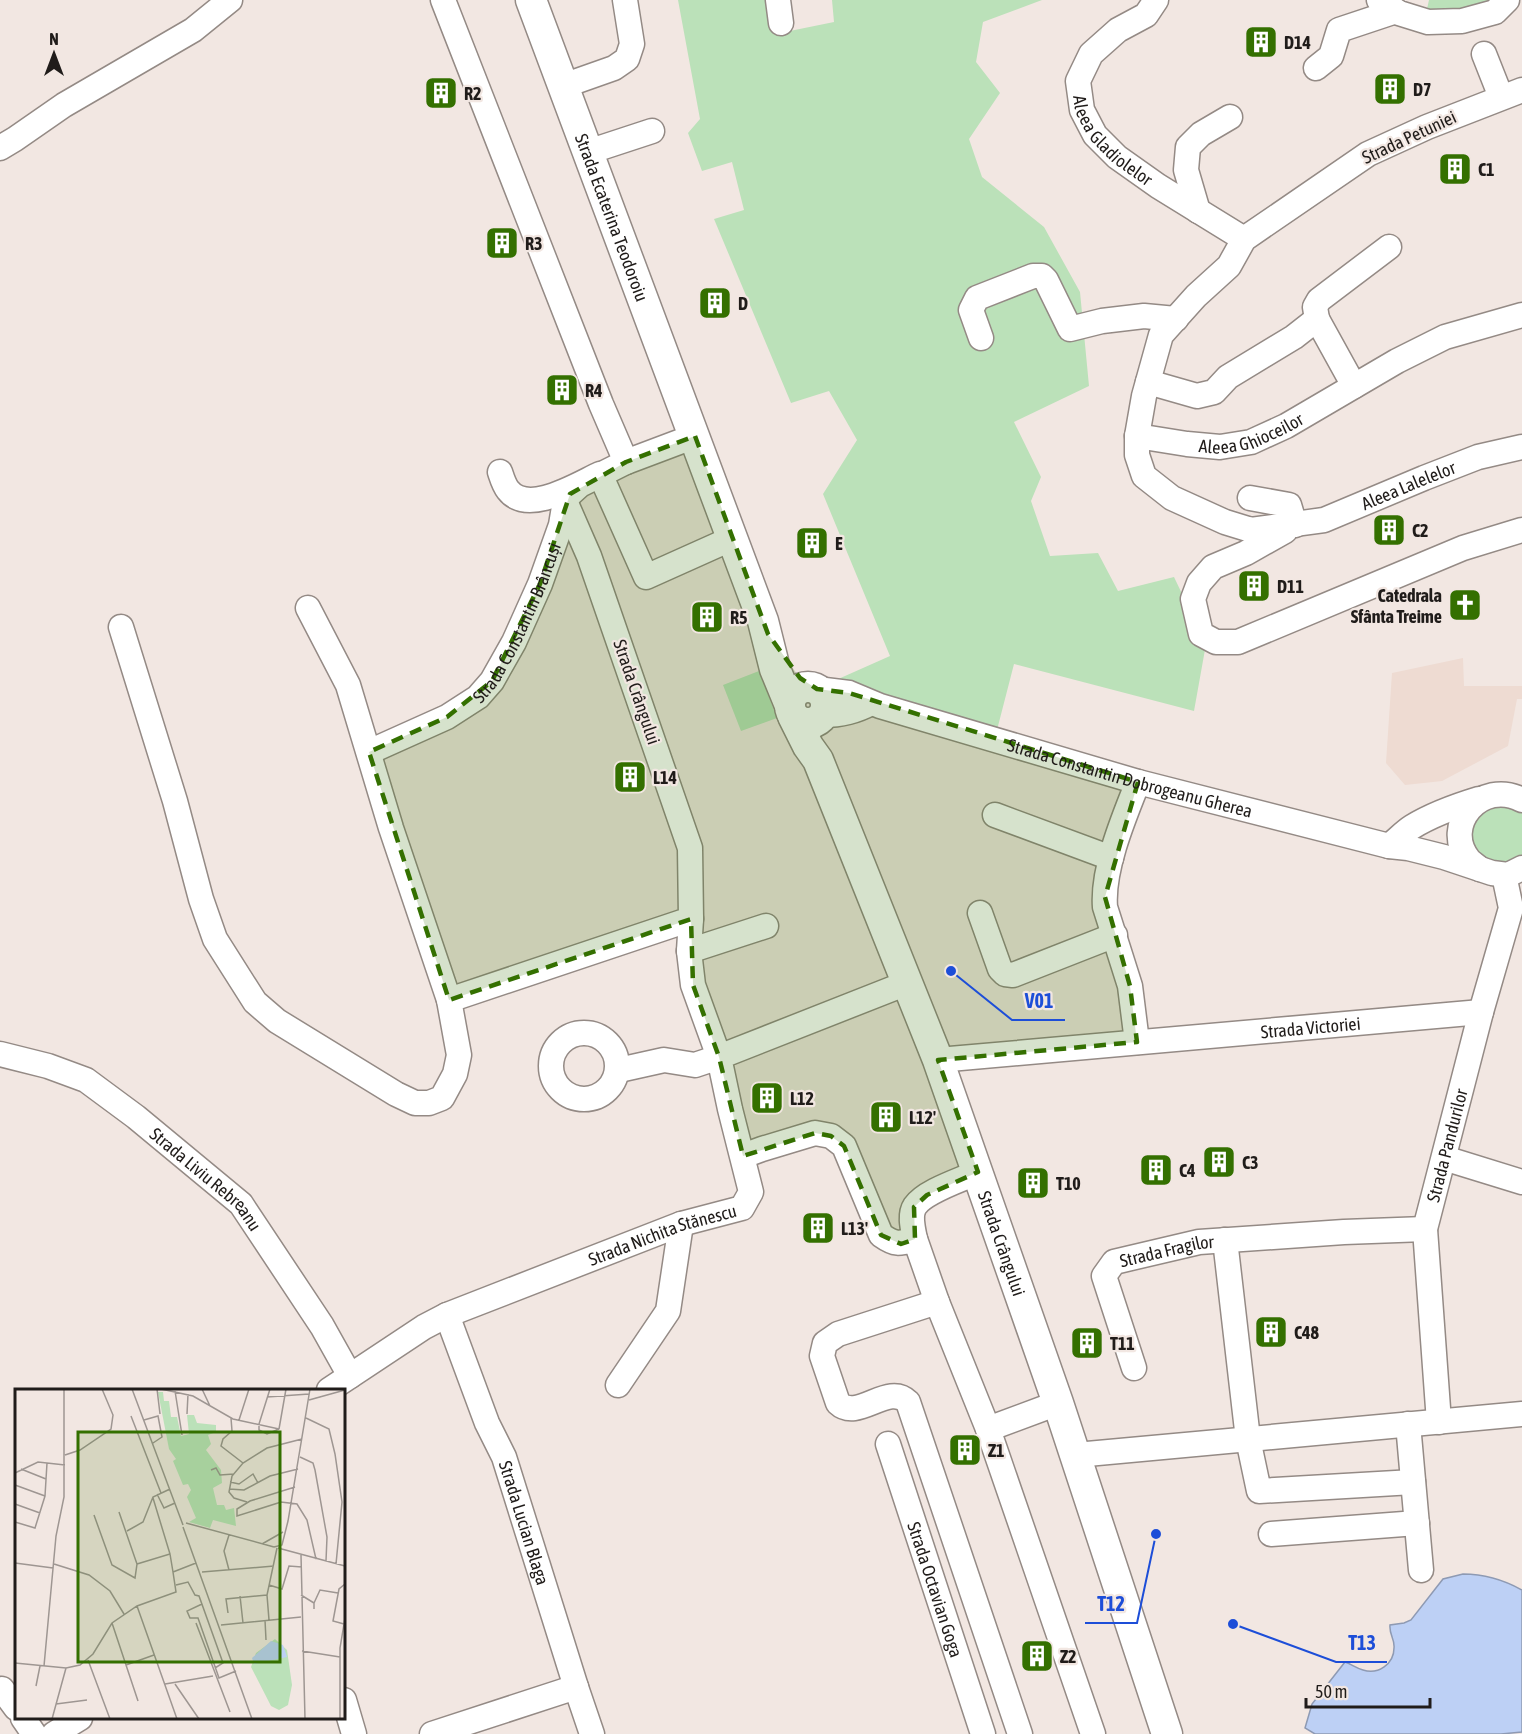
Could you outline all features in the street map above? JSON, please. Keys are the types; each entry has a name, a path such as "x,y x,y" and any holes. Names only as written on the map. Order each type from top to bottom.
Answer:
{"main road":[{"name":"Strada Ecaterina Teodoroiu","path":"531,0 768,634 794,671 809,705"},
{"name":"Strada Crângului","path":"809,705 808,746 818,760 938,1060 1076,1455 1167,1734"}],"street":[{"path":"0,148 64,105 193,30 230,0"},
{"path":"443,0 601,404 626,462"},
{"path":"563,86 614,68 627,60 633,44 626,0"},
{"name":"Aleea Gladiolelor","path":"1156,0 1146,15 1118,30 1091,54 1078,81 1082,110 1095,135 1117,157 1158,186 1244,239"},
{"path":"1316,68 1331,56 1339,30 1387,5 1428,22 1462,21 1494,12 1507,0"},
{"path":"1484,54 1512,93"},
{"name":"Strada Petuniei","path":"1244,239 1368,154 1426,127 1512,93"},
{"name":"Aleea Gladiolelor","path":"1198,211 1186,170 1188,147 1201,134 1230,117"},
{"path":"588,152 652,131"},
{"path":"1244,239 1229,266 1196,296 1161,335 1137,436 1137,455 1144,476 1179,502 1225,522 1251,530 1295,525"},
{"path":"1354,386 1317,319 1315,307 1319,300 1389,247"},
{"path":"981,338 971,310 977,298 1033,276 1042,276 1046,280 1070,329 1102,321 1144,316 1176,319"},
{"name":"Aleea Ghioceilor","path":"1137,436 1220,447 1251,442 1286,426 1397,361 1445,337 1522,315"},
{"path":"1148,382 1197,396 1214,392 1228,377 1294,337 1317,319"},
{"path":"500,472 508,491 525,500 540,500 626,462 695,436"},
{"name":"Aleea Lalelelor","path":"1295,525 1324,520 1478,457 1522,447"},
{"path":"600,474 645,577 732,538"},
{"path":"565,501 580,485 600,474"},
{"path":"1250,498 1289,505 1295,525"},
{"name":"Strada Constantin Brâncuși","path":"369,752 447,717 478,697 492,681 514,642 540,584 561,525 565,501"},
{"name":"Strada Crângului","path":"565,501 589,556 690,848 689,951"},
{"path":"1295,525 1213,567 1199,583 1193,599 1201,634 1216,642 1238,642 1463,548 1522,530"},
{"path":"121,627 176,801 201,899 215,939 255,1002 277,1021 396,1094 415,1103 429,1103 442,1098 455,1074 459,1055 449,1000 391,828 348,685 308,608"},
{"name":"Strada Constantin Dobrogeanu Gherea","path":"809,705 839,715 871,704 1138,782 1514,876"},
{"path":"1137,1042 1130,986 1105,907 1105,897 1112,858 1138,782"},
{"path":"1389,846 1411,828 1444,811 1522,782"},
{"path":"1480,869 1469,860 1462,847 1460,832 1464,818 1472,806 1491,795 1513,795 1522,800"},
{"path":"995,815 1112,858"},
{"name":"Strada Pandurilor","path":"1439,1422 1425,1229 1481,1012 1511,908 1514,876"},
{"path":"980,913 1000,969 1005,974 1013,975 1115,936"},
{"path":"449,1000 691,920"},
{"path":"689,951 766,926"},
{"name":"Strada Nichita Stănescu","path":"330,1389 424,1327 447,1315 681,1224 742,1208 751,1192 719,1057 693,985 689,951"},
{"path":"619,1070 664,1060 695,1065 908,983"},
{"name":"Strada Victoriei","path":"938,1060 1481,1012"},
{"name":"Strada Liviu Rebreanu","path":"0,1054 48,1066 86,1080 136,1117 241,1204 322,1326 350,1376"},
{"path":"743,1156 815,1133 831,1136 844,1146 881,1235 889,1241 901,1244 915,1239"},
{"path":"1444,1158 1522,1182"},
{"path":"978,1172 927,1195 914,1207 912,1218 915,1239 937,1302 988,1429 1093,1734"},
{"path":"618,1385 668,1311 681,1224"},
{"name":"Strada Fragilor","path":"1134,1368 1104,1276 1114,1262 1199,1242 1425,1229"},
{"name":"Strada Fragilor","path":"1225,1240 1248,1439 1259,1491 1413,1482"},
{"path":"937,1302 838,1334 825,1343 822,1356 838,1403 843,1407 850,1410 898,1396 908,1402 1020,1734"},
{"name":"Strada Lucian Blaga","path":"447,1315 487,1423 504,1457 592,1734"},
{"path":"988,1429 1058,1403"},
{"path":"1076,1455 1522,1414"},
{"path":"1407,1424 1421,1569"},
{"name":"Strada Octavian Goga","path":"888,1444 983,1734"},
{"path":"1271,1534 1417,1523"},
{"path":"432,1734 576,1687"},
{"path":"2,1689 15,1707"},
{"path":"345,1703 354,1734"},
{"path":"25,1719 34,1734"},
{"path":"54,1734 81,1724"}],"highlighted area":[{"path":"695,436 768,634 800,678 817,689 849,693 1138,782 1105,897 1130,986 1137,1042 938,1060 978,1172 927,1195 914,1207 915,1239 901,1244 881,1235 844,1146 831,1136 815,1133 743,1156 719,1057 693,985 691,919 449,1000 369,752 447,717 492,681 540,584 570,494 626,462"}],"shaded area":[{"path":"1463,658 1464,686 1522,686 1522,699 1517,699 1508,746 1442,781 1405,785 1386,763 1392,673"}],"green space":[{"path":"678,0 773,0 780,33 834,22 832,0 1042,0 983,22 976,62 1000,93 969,139 982,177 1044,227 1080,292 1089,386 1014,422 1041,477 1031,501 1050,556 1098,553 1118,591 1174,577 1206,644 1194,711 1014,664 997,730 836,680 890,656 823,494 857,440 829,391 791,403 714,219 744,210 732,162 702,171 688,133 700,119"},
{"path":"1429,0 1504,0 1425,18"},
{"path":"759,671 777,718 741,731 723,685"},
{"path":"1498,804 1515,808 1522,813 1522,856 1503,863 1493,862 1478,852 1473,844 1472,835 1478,814"}],"water":[{"path":"1463,1574 1494,1578 1522,1590 1522,1732 1315,1734 1305,1728 1312,1704 1345,1662 1369,1671 1384,1667 1393,1654 1394,1645 1390,1625 1411,1620 1443,1579"}],"place":[{"name":"D14","path":"1261,42"},
{"name":"D7","path":"1390,89"},
{"name":"R2","path":"441,93"},
{"name":"C1","path":"1455,169"},
{"name":"R3","path":"502,243"},
{"name":"D","path":"715,303"},
{"name":"R4","path":"562,390"},
{"name":"C2","path":"1389,530"},
{"name":"E","path":"812,543"},
{"name":"D11","path":"1254,586"},
{"name":"Catedrala Sfânta Treime","path":"1465,605"},
{"name":"R5","path":"707,617"},
{"name":"L14","path":"630,777"},
{"name":"V01","path":"951,971"},
{"name":"L12","path":"767,1098"},
{"name":"L12'","path":"886,1117"},
{"name":"C3","path":"1219,1162"},
{"name":"C4","path":"1156,1170"},
{"name":"T10","path":"1033,1183"},
{"name":"L13'","path":"818,1228"},
{"name":"C48","path":"1271,1332"},
{"name":"T11","path":"1087,1343"},
{"name":"Z1","path":"965,1450"},
{"name":"T12","path":"1156,1534"},
{"name":"T13","path":"1233,1624"},
{"name":"Z2","path":"1037,1656"}]}
